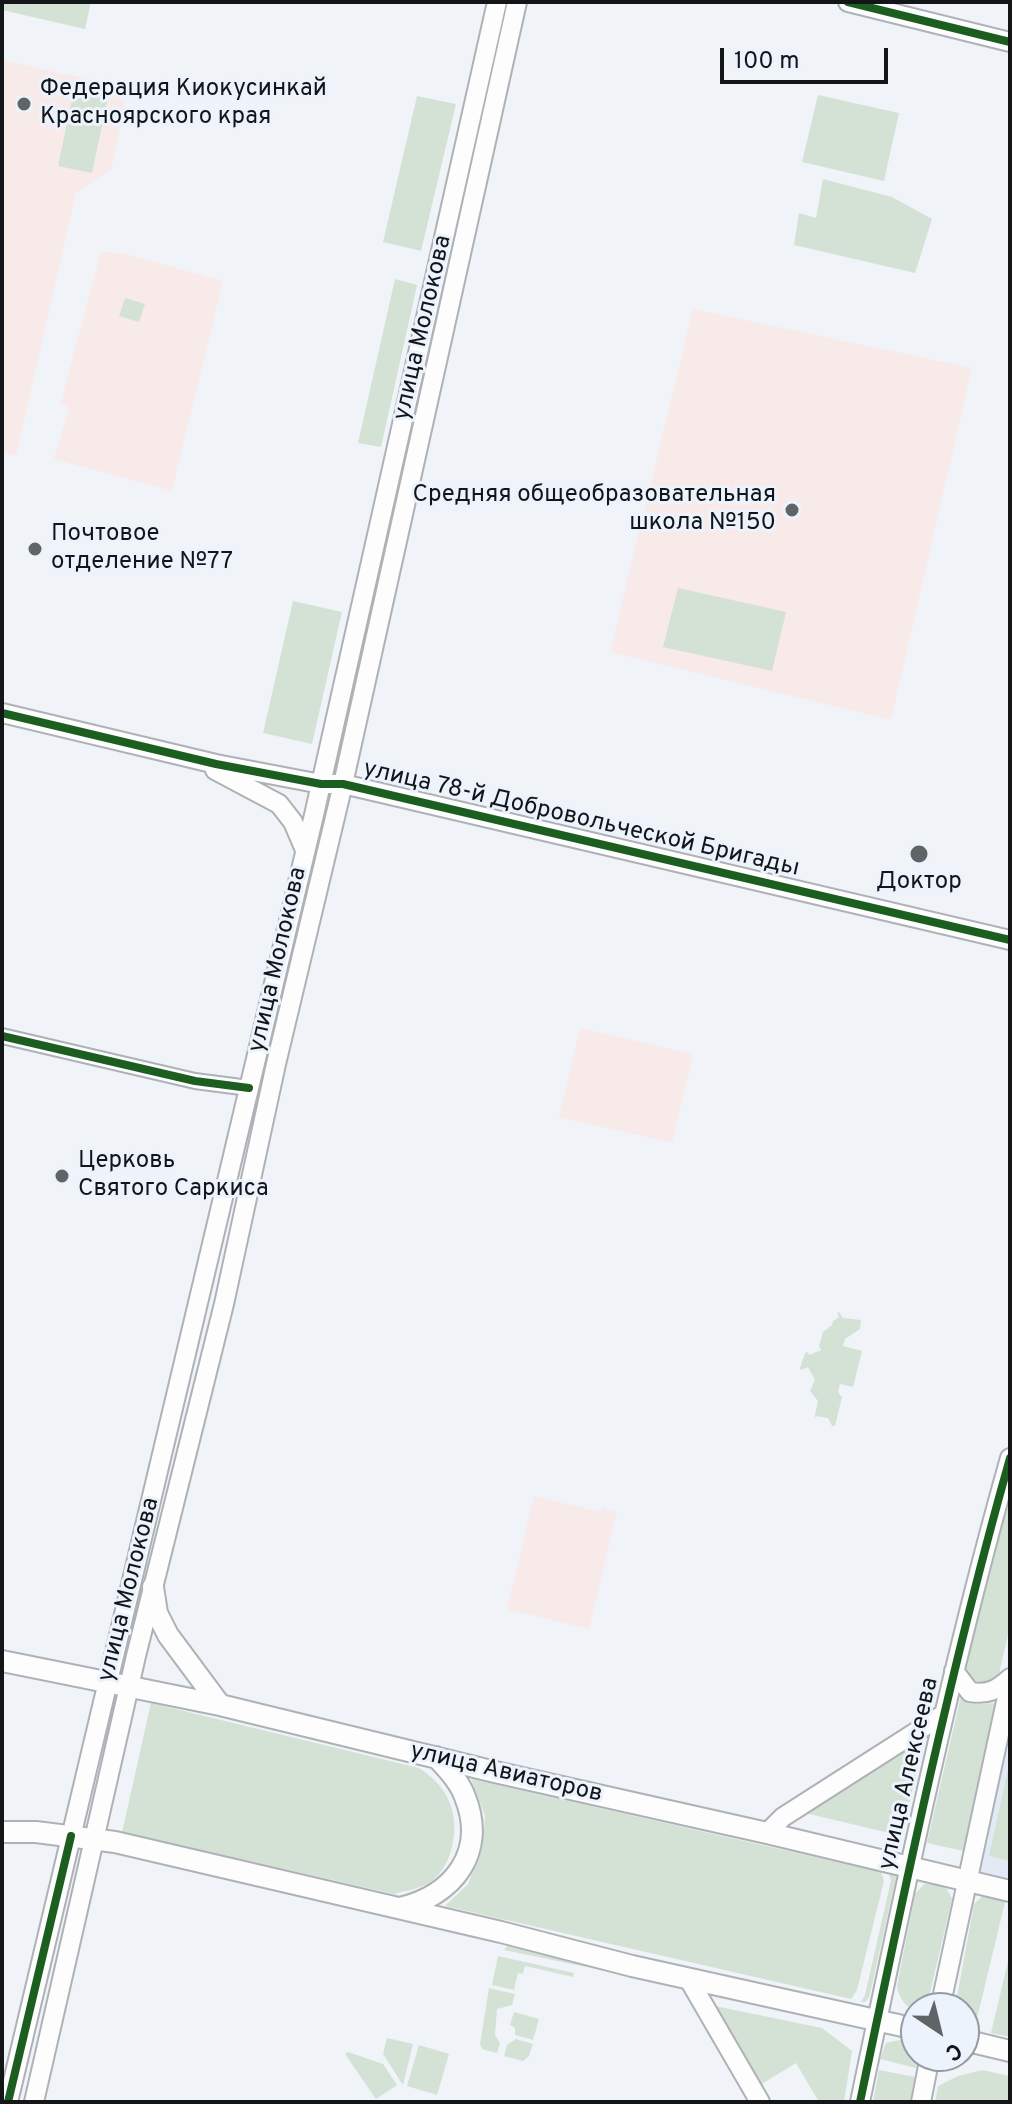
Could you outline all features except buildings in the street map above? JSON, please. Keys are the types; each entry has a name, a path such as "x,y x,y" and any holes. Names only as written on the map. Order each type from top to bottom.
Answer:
{"main road":[{"name":"улица Молокова","path":"8,2102 321,784 497,2"},
{"name":"улица Молокова","path":"34,2102 129,1686 224,1304 517,2"},
{"path":"848,2 1010,42"},
{"name":"улица 78-й Добровольческой Бригады","path":"2,713 191,758 321,784 343,784 1010,940"},
{"path":"191,758 279,804 293,822 305,851"},
{"name":"улица Алексеева","path":"860,2102 908,1868 985,1545 1010,1458"},
{"path":"153,1587 157,1613 168,1635 220,1705"},
{"name":"улица Авиаторов","path":"2,1661 220,1705 1010,1891"},
{"path":"954,1671 970,1692 988,1694 1010,1681"},
{"path":"943,1992 1010,1681"},
{"path":"767,1833 783,1817 944,1714"},
{"path":"400,1908 418,1904 438,1892 458,1875 470,1850 473,1825 465,1795 435,1756"},
{"path":"2,1832 36,1832 115,1842 900,2026"},
{"path":"688,1978 760,2102"},
{"path":"980,2044 1010,2051"},
{"path":"921,2102 927,2072"}],"street":[{"path":"2,1036 195,1081 249,1088"}],"shaded area":[{"path":"2,60 109,84 125,104 111,170 76,193 16,456 2,453"},
{"path":"101,252 122,253 223,281 172,491 54,459 69,407 60,405"},
{"name":"Средняя общеобразовательная школа №150","path":"693,309 972,368 891,720 610,652"},
{"path":"580,1028 693,1054 672,1143 559,1117"},
{"path":"534,1496 600,1512 602,1508 617,1512 589,1629 507,1609"},
{"path":"1010,1683 1010,1891 967,1882"}],"green space":[{"path":"3,2 91,2 85,29 2,10"},
{"path":"74,90 108,97 92,173 58,166"},
{"path":"818,95 899,113 884,181 802,162"},
{"path":"417,96 456,104 421,251 383,242"},
{"path":"823,179 892,197 932,219 915,273 794,245 799,213 816,218"},
{"path":"395,279 417,285 381,447 358,443"},
{"path":"125,298 145,304 139,322 119,316"},
{"path":"678,588 786,612 772,671 663,647"},
{"path":"293,601 342,612 312,744 263,733"},
{"path":"839,1312 843,1318 861,1320 860,1329 845,1339 843,1346 862,1351 853,1387 840,1384 838,1392 842,1397 835,1426 832,1426 828,1418 816,1416 814,1419 818,1401 810,1391 815,1380 808,1367 800,1368 805,1353 809,1355 821,1350 819,1346 823,1332 839,1317"},
{"path":"1010,1489 1010,1626 998,1679 979,1690 963,1673"},
{"path":"961,1696 977,1704 998,1703 963,1851 927,1843"},
{"path":"151,1703 419,1768 438,1783 453,1812 454,1835 444,1867 429,1883 394,1894 122,1832"},
{"path":"925,1735 902,1836 805,1813"},
{"path":"1010,1761 1010,1861 989,1856"},
{"path":"471,1779 881,1872 884,1881 857,1990 851,1999 445,1906 468,1884 482,1850 485,1816"},
{"path":"894,1873 896,1878 869,1998 861,2002 891,1880 889,1875"},
{"path":"924,1884 935,1884 947,1889 952,1899 930,1992 900,1992 900,1996 897,1986 915,1894"},
{"path":"986,1893 1006,1898 980,2006 980,1992 958,1992 974,1904"},
{"path":"507,1946 618,1970 620,1974 504,1950"},
{"path":"1010,1953 1010,2037 991,2033"},
{"path":"498,1956 574,1973 573,1977 525,1966 523,1974 518,1973 514,1990 492,1985"},
{"path":"489,1988 515,1994 512,2005 497,2009 495,2035 500,2043 497,2053 482,2049 480,2044"},
{"path":"710,2005 822,2028 852,2051 844,2102 819,2102 796,2063 760,2085"},
{"path":"514,2012 539,2019 533,2040 515,2035 515,2028 510,2025"},
{"path":"387,2038 413,2044 403,2085 383,2054"},
{"path":"516,2039 533,2044 529,2056 523,2061 504,2056 507,2045"},
{"path":"900,2040 900,2064 880,2059 886,2043"},
{"path":"419,2045 449,2054 437,2095 407,2086"},
{"path":"348,2052 383,2064 397,2085 376,2099 345,2054"},
{"path":"879,2070 915,2077 910,2102 873,2102"},
{"path":"980,2070 1010,2076 1010,2102 935,2102 938,2086 958,2076"}],"cycle path":[{"path":"848,2 1010,42"},
{"path":"2,713 216,764 321,784 343,784 1010,940"},
{"path":"2,1036 195,1081 249,1088"},
{"path":"860,2102 948,1698 1010,1458"},
{"path":"8,2102 71,1836"}],"place":[{"name":"Федерация Киокусинкай Красноярского края","path":"24,104"},
{"name":"Средняя общеобразовательная школа №150","path":"792,510"},
{"name":"Почтовое отделение №77","path":"35,549"},
{"name":"Доктор","path":"919,854"},
{"name":"Церковь Святого Саркиса","path":"62,1176"}]}
